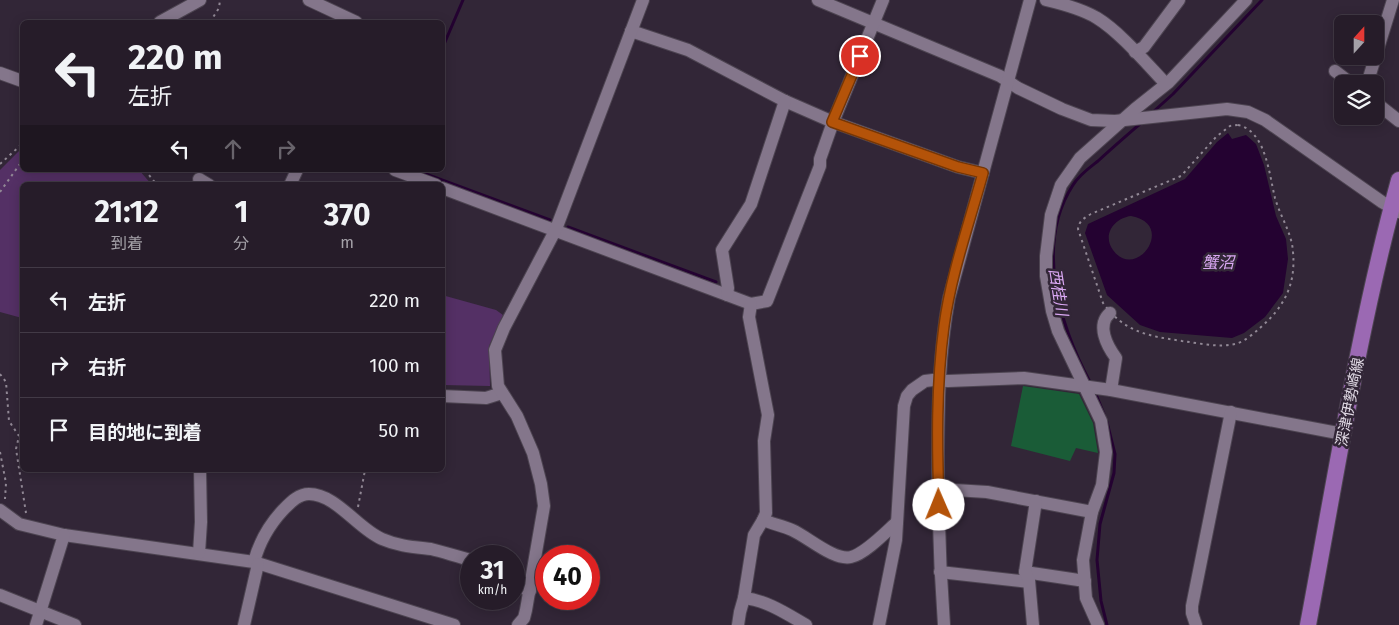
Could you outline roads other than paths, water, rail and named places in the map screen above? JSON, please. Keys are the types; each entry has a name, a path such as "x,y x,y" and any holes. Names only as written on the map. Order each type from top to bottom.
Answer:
{"main road":[{"name":"深津伊勢崎線","path":"1308,625 1366,317 1384,234 1395,210 1399,180"}],"street":[{"path":"164,20 200,0"},
{"path":"309,0 352,20"},
{"path":"518,625 524,618 530,591 544,506 532,453 517,416 502,393 497,379 495,359 497,344 556,229 643,0"},
{"path":"818,0 1000,76 1018,88 1079,117 1098,120 1126,120 1227,109 1248,112 1265,120 1395,210"},
{"path":"445,189 556,229 751,304 767,301 820,166 820,159 832,122 883,0"},
{"path":"944,625 940,572 938,406 944,327 949,298 1030,0"},
{"path":"1046,0 1082,11 1099,19 1166,84"},
{"path":"1135,52 1144,47 1179,0"},
{"path":"1098,625 1086,598 1083,560 1092,512 1102,485 1106,452 1101,421 1058,331 1052,311 1046,276 1048,231 1054,201 1067,176 1080,158 1166,84 1246,0"},
{"path":"1370,75 1393,0"},
{"path":"631,31 688,50 785,101 832,122 958,167 983,173"},
{"path":"1335,71 1340,75"},
{"path":"0,73 20,81"},
{"path":"727,295 728,288 722,250 751,204 785,101"},
{"path":"1384,109 1399,121"},
{"path":"400,172 428,182"},
{"path":"738,625 754,535 766,513 764,441 768,416 749,317 751,304"},
{"path":"1108,390 1116,358 1107,345 1103,326 1104,320 1110,313"},
{"path":"879,625 896,540 904,406 908,396 917,385 925,381 1024,378 1108,390 1343,434"},
{"path":"445,396 486,398 502,393"},
{"path":"1196,625 1192,606 1231,412"},
{"path":"199,553 201,522 200,472"},
{"path":"938,489 987,492 1092,512"},
{"path":"244,625 256,563 271,523 287,506 302,495 314,495 335,504 369,532 392,543 460,557"},
{"path":"1033,625 1027,577 1036,502"},
{"path":"0,511 19,524 64,535 199,553 256,563 421,620 454,625"},
{"path":"763,520 791,530 844,557 853,557 863,551 897,522"},
{"path":"36,625 64,535"},
{"path":"940,572 1085,581"},
{"path":"525,588 530,591"},
{"path":"0,595 75,625"},
{"path":"744,598 765,603 806,625"}],"water":[{"name":"蟹沼","path":"1228,133 1232,139 1246,135 1256,144 1264,165 1276,216 1286,239 1288,259 1283,293 1265,317 1244,333 1232,338 1160,332 1140,325 1107,295 1085,233 1088,224 1185,179 1217,142","holes":["1131,216 1144,221 1151,229 1152,239 1148,248 1141,255 1132,259 1122,258 1113,250 1110,244 1109,233 1115,224 1125,217"]}],"waterway":[{"path":"445,42 463,0"},
{"name":"西桂川","path":"1153,112 1173,94 1262,0"},
{"name":"西桂川","path":"1091,384 1070,337 1061,311 1053,259 1055,233 1061,208 1075,181 1141,123"},
{"path":"420,172 550,220"},
{"path":"568,227 716,282"},
{"name":"西桂川","path":"1095,392 1104,414"},
{"name":"西桂川","path":"1107,422 1115,454 1114,473 1100,524 1097,560 1101,601 1107,625"}]}
